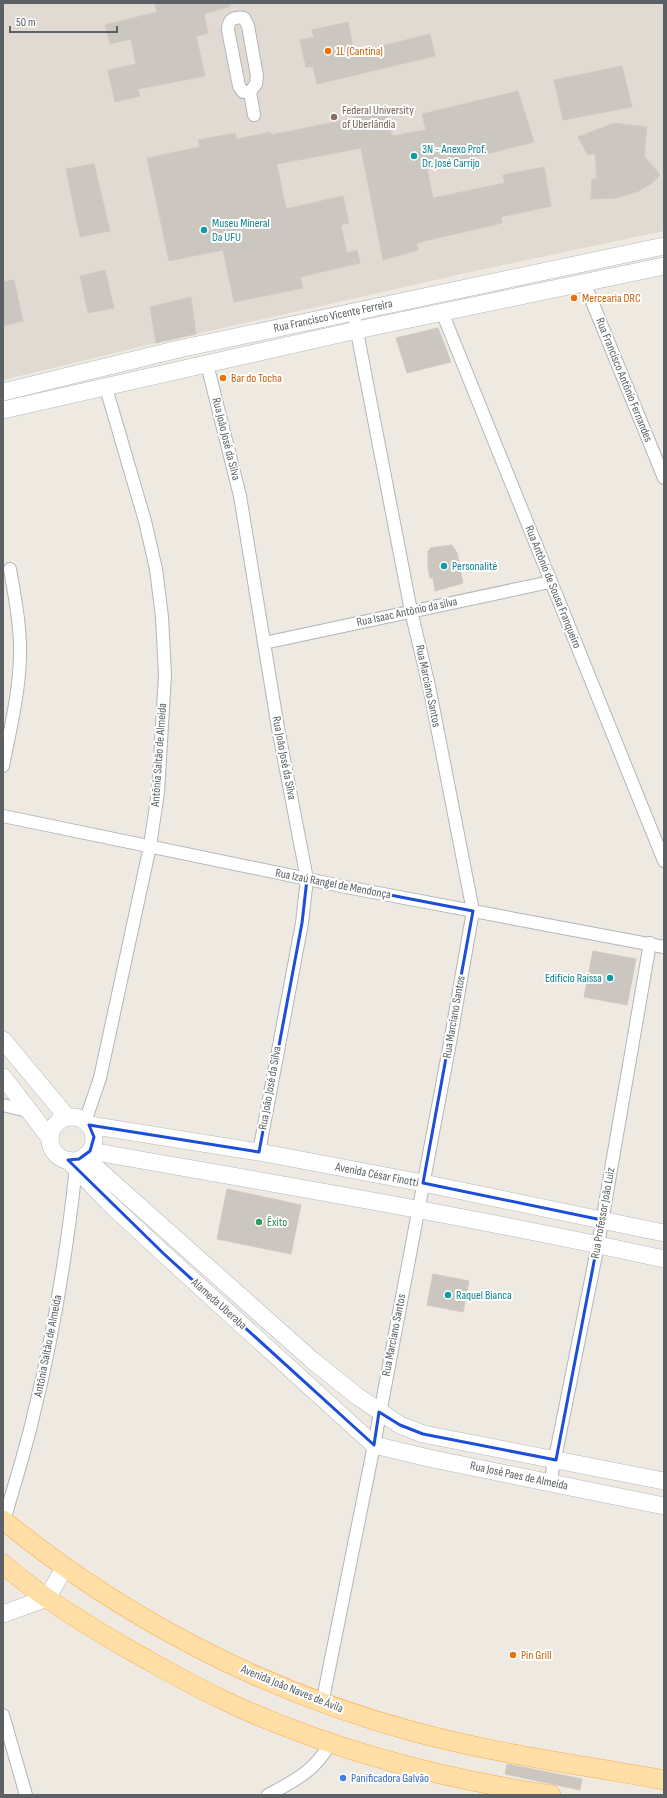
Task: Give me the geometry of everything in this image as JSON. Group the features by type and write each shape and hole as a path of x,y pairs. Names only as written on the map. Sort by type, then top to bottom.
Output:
{"main road":[{"name":"Rua Francisco Vicente Ferreira","path":"3,392 179,349 664,246"},
{"name":"Rua Francisco Vicente Ferreira","path":"3,410 106,388 357,330 664,266"},
{"path":"3,1040 67,1118"},
{"name":"Alameda Uberaba","path":"3,1077 50,1138 55,1153 80,1159 312,1360 379,1412"},
{"path":"50,1138 51,1133 57,1123 67,1118 80,1118 87,1123 94,1137 93,1145 80,1159"},
{"name":"Avenida César Finotti","path":"87,1123 259,1152 423,1183 664,1232"},
{"path":"80,1159 418,1210 664,1259"},
{"name":"Alameda Uberaba","path":"80,1159 108,1202 374,1445"},
{"name":"Rua José Paes de Almeida","path":"379,1412 400,1426 423,1434 664,1481"},
{"name":"Rua José Paes de Almeida","path":"374,1445 433,1459 664,1506"},
{"name":"Avenida João Naves de Ávila","path":"4,1520 66,1567 143,1617 222,1660 296,1694 322,1704 414,1732 462,1744 664,1780"},
{"path":"3,1564 47,1598 93,1628 194,1686 254,1714 293,1729 400,1764 546,1795"},
{"path":"3,1614 47,1598 66,1567"}],"street":[{"path":"250,92 243,92 239,86 228,30 228,24 232,19 239,17 244,18 248,26 257,76 256,84 250,92 254,115"},
{"name":"Rua Francisco Antônio Fernandes","path":"584,282 664,478"},
{"name":"Rua Marciano Santos","path":"322,1704 374,1445 379,1412 449,1048 473,911 353,311"},
{"name":"Rua Antônio de Sousa Franqueiro","path":"442,312 664,861"},
{"name":"Rua João José da Silva","path":"207,364 240,496 278,728 307,879 302,923 259,1152"},
{"name":"Antônia Saltão de Almeida","path":"87,1123 100,1078 150,846 158,792 165,675 162,617 156,569 146,521 106,388"},
{"path":"3,766 16,699 20,656 19,628 10,569"},
{"name":"Rua Isaac Antônio da silva","path":"264,643 550,582"},
{"name":"Rua Izaú Rangel de Mendonça","path":"3,816 307,879 664,946"},
{"name":"Rua Professor João Luiz","path":"550,1483 556,1460 598,1245 650,943"},
{"path":"3,1105 31,1112"},
{"name":"Antônia Saltão de Almeida","path":"4,1520 34,1413 52,1330 80,1159"},
{"path":"3,1715 26,1795"},
{"path":"268,1795 308,1772 324,1755 331,1742"}],"highlighted area":[{"path":"307,879 473,911 423,1183 602,1220 556,1460 423,1434 400,1425 379,1412 374,1445 164,1254 68,1160 79,1159 90,1151 94,1137 89,1125 259,1152 302,923"}],"shaded area":[{"name":"Federal University of Uberlândia","path":"3,3 664,3 664,231 484,269 156,343 3,380"}],"building":[{"path":"154,3 230,3 231,6 204,14 208,33 196,36 205,76 138,89 140,96 115,102 108,70 136,64 131,39 110,44 105,25 157,12"},
{"path":"348,22 354,53 430,34 435,56 317,84 313,67 306,67 300,40 314,37 312,30"},
{"path":"622,66 632,107 563,120 554,80"},
{"path":"518,91 534,142 427,169 433,198 505,183 503,175 544,167 551,206 501,217 502,223 416,243 418,250 383,260 361,148 277,164 286,209 343,196 349,223 341,225 347,253 357,250 360,263 300,277 303,288 234,302 223,250 169,261 147,158 200,147 198,140 235,133 237,139 270,132 271,135 355,118 354,115 385,108 392,136 426,130 422,114"},
{"path":"614,123 647,127 644,156 660,175 651,184 639,191 616,198 591,199 592,179 597,178 595,153 588,155 578,137"},
{"path":"94,164 110,231 80,237 66,169"},
{"path":"105,270 114,308 88,313 80,276"},
{"path":"14,280 23,321 3,326 3,282"},
{"path":"191,297 196,334 156,343 150,307"},
{"path":"438,328 451,362 407,373 396,338"},
{"name":"Personalité","path":"452,545 457,553 463,583 435,591 433,578 430,578 428,568 428,551 430,548"},
{"name":"Edifício Raissa","path":"593,951 636,959 627,1005 584,997"},
{"name":"Êxito","path":"227,1189 301,1205 291,1254 217,1239"},
{"name":"Raquel Bianca","path":"433,1274 469,1281 463,1312 427,1305"},
{"path":"507,1764 582,1779 580,1790 505,1774"}],"place":[{"name":"1L (Cantina)","path":"328,51"},
{"name":"Federal University of Uberlândia","path":"334,117"},
{"name":"3N - Anexo Prof. Dr. José Carrijo","path":"414,156"},
{"name":"Museu Mineral Da UFU","path":"204,230"},
{"name":"Mercearia DRC","path":"574,298"},
{"name":"Bar do Tocha","path":"223,378"},
{"name":"Personalité","path":"444,566"},
{"name":"Edifício Raissa","path":"610,978"},
{"name":"Êxito","path":"259,1222"},
{"name":"Raquel Bianca","path":"448,1295"},
{"name":"Pin Grill","path":"513,1655"},
{"name":"Panificadora Galvão","path":"343,1778"}]}
